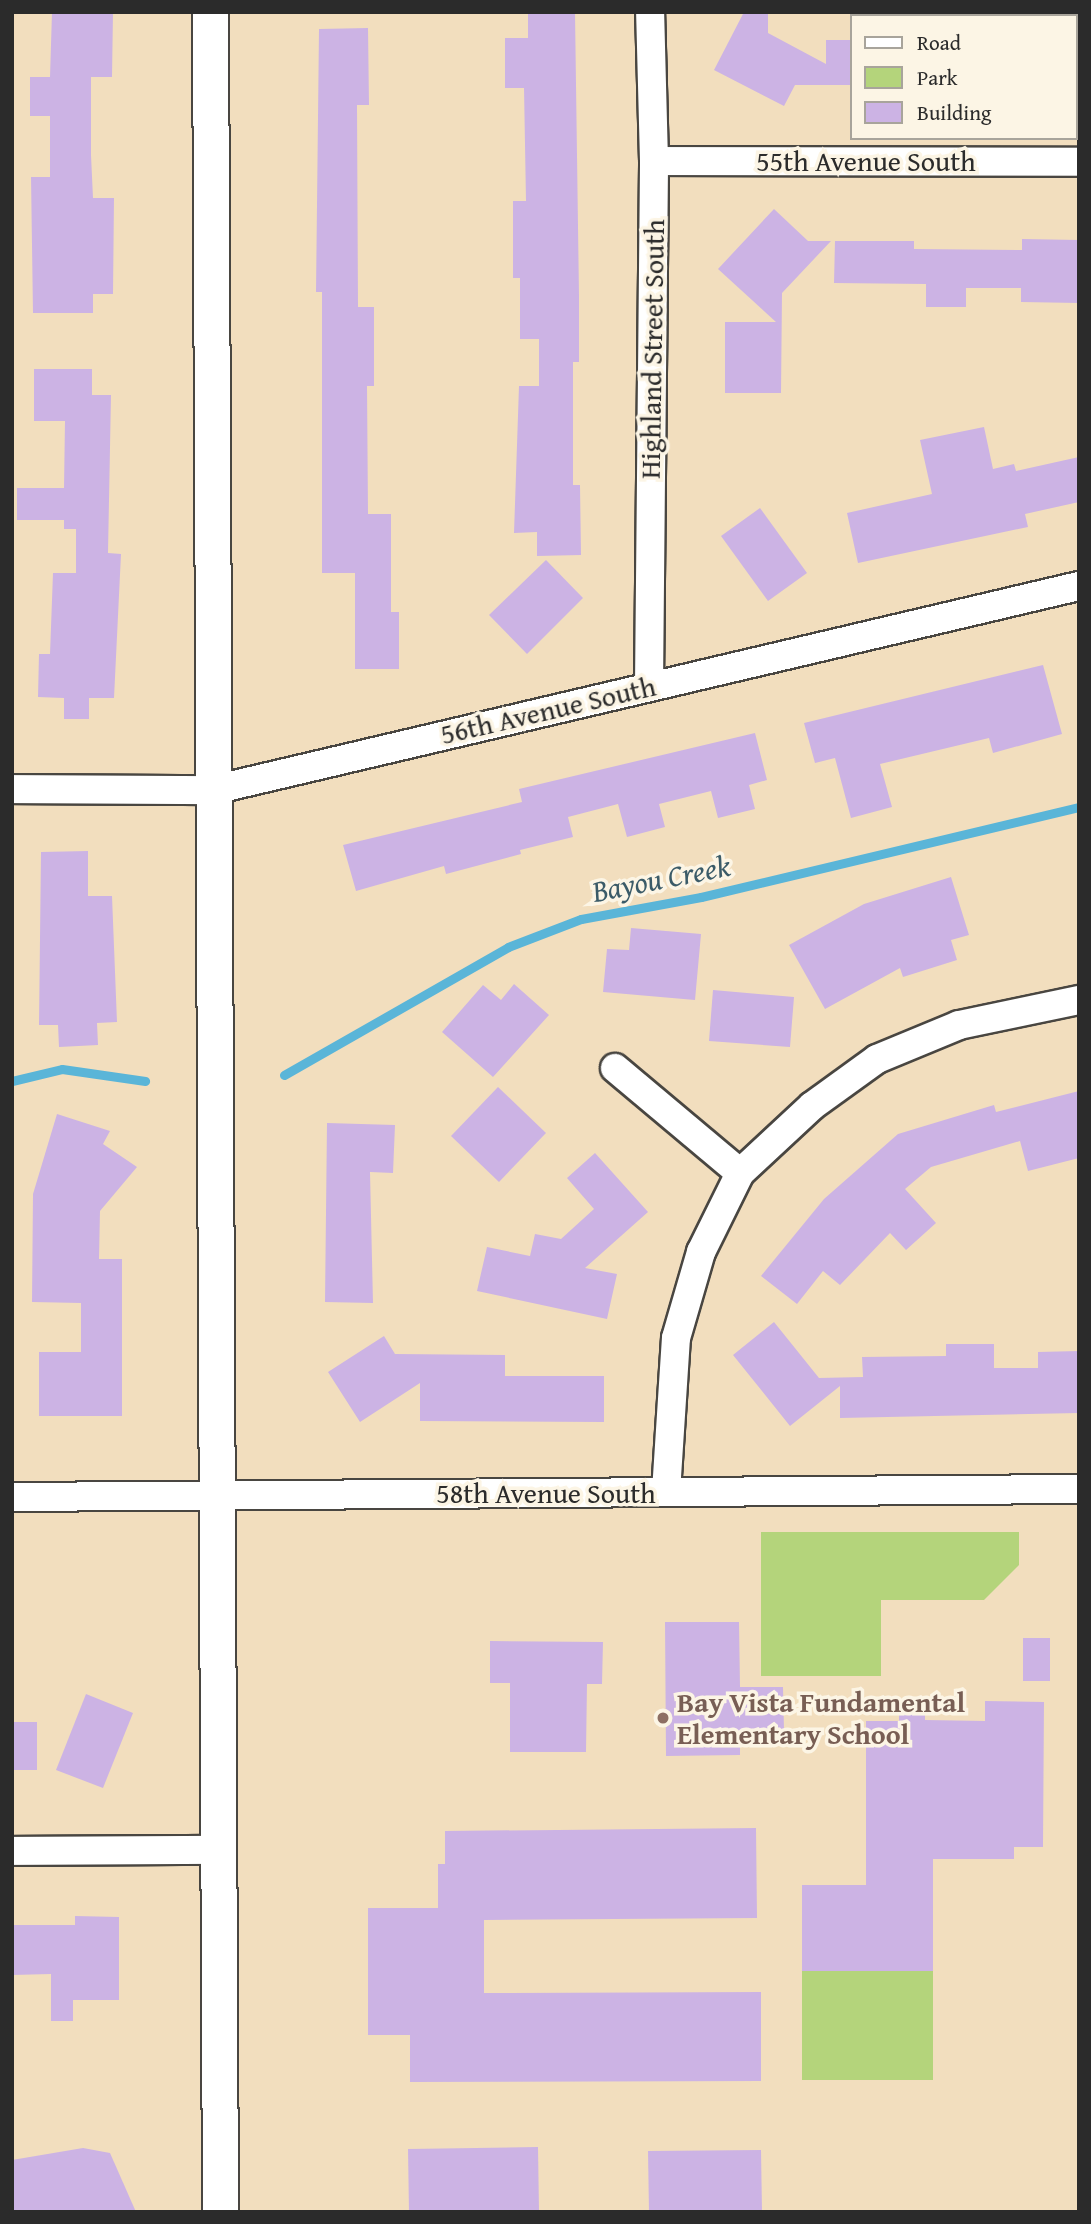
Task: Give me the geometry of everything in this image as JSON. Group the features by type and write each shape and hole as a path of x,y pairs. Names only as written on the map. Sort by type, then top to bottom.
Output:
{"street":[{"path":"210,12 216,1850 220,2212"},
{"name":"Highland Street South","path":"649,686 654,161 650,12"},
{"name":"55th Avenue South","path":"654,161 1079,162"},
{"name":"56th Avenue South","path":"12,789 213,790 1079,586"},
{"path":"666,1492 676,1338 701,1252 740,1173 812,1106 877,1059 959,1025 1079,1000"},
{"path":"615,1068 740,1173"},
{"name":"58th Avenue South","path":"12,1497 1079,1489"},
{"path":"12,1850 216,1850"}],"green space":[{"path":"761,1532 1019,1532 1019,1565 984,1600 881,1600 881,1676 761,1676"},
{"path":"802,1971 933,1971 933,2080 802,2080"}],"building":[{"path":"52,12 113,12 112,77 91,77 91,155 93,198 114,198 113,294 93,294 93,313 33,313 31,177 50,177 50,116 30,116 30,77 50,77"},
{"path":"744,12 768,12 768,33 826,64 826,40 850,40 850,85 795,85 784,106 714,70"},
{"path":"528,13 575,13 579,362 573,362 573,485 580,485 581,555 537,556 537,532 514,533 519,386 539,386 539,339 520,339 520,278 513,278 513,201 526,201 524,88 505,88 505,38 528,38"},
{"path":"368,28 369,105 357,105 358,307 374,307 374,386 367,386 368,514 391,514 391,612 399,612 399,669 355,669 355,573 322,573 322,292 316,292 319,29"},
{"path":"774,209 808,241 831,241 782,293 781,393 725,393 725,322 776,322 718,269"},
{"path":"1022,239 1079,240 1079,303 1021,302 1021,288 966,288 966,307 926,307 926,284 834,283 835,241 914,241 914,249 1022,250"},
{"path":"34,369 92,369 92,395 111,395 108,553 121,554 114,698 89,698 89,719 64,719 64,698 38,697 39,654 50,654 53,573 76,573 76,529 64,529 64,520 17,520 17,488 64,488 65,421 34,421"},
{"path":"984,427 993,469 1014,464 1016,471 1079,457 1079,502 1025,514 1028,527 858,563 847,513 932,494 920,440"},
{"path":"760,508 807,573 768,601 721,536"},
{"path":"546,560 583,598 527,654 489,615"},
{"path":"1043,665 1062,734 993,753 989,738 880,764 892,807 851,818 835,758 815,763 804,723"},
{"path":"755,733 767,780 749,785 755,809 718,818 711,791 659,804 665,827 627,837 618,804 568,817 573,837 520,850 521,854 446,874 444,866 356,891 343,845 522,802 519,789"},
{"path":"88,851 88,896 112,896 117,1022 97,1023 98,1045 59,1047 58,1025 39,1025 41,852"},
{"path":"951,877 969,935 951,940 957,960 903,977 900,968 825,1009 789,945 864,904"},
{"path":"631,928 701,934 695,1000 603,992 607,949 629,950"},
{"path":"514,984 549,1015 493,1077 442,1032 483,985 501,1000"},
{"path":"713,990 794,997 790,1047 709,1041"},
{"path":"498,1087 546,1133 499,1182 451,1136"},
{"path":"1079,1091 1079,1158 1028,1171 1020,1141 931,1167 905,1189 936,1223 906,1250 890,1233 840,1285 823,1271 797,1304 761,1276 824,1199 898,1134 994,1105 996,1112"},
{"path":"57,1114 110,1131 103,1144 137,1167 100,1211 99,1259 122,1259 122,1416 39,1416 39,1352 81,1352 81,1303 32,1302 33,1194"},
{"path":"327,1123 395,1125 393,1173 370,1172 373,1303 325,1302"},
{"path":"595,1153 648,1212 585,1268 617,1274 607,1319 477,1291 487,1247 530,1256 535,1234 561,1239 594,1209 567,1178"},
{"path":"774,1322 819,1378 863,1377 862,1357 946,1356 946,1344 994,1344 994,1368 1038,1368 1038,1352 1079,1351 1079,1413 840,1418 840,1386 790,1426 733,1355"},
{"path":"384,1336 395,1354 505,1355 505,1376 604,1376 604,1422 420,1421 420,1383 360,1422 328,1372"},
{"path":"665,1622 739,1622 740,1687 783,1687 784,1730 740,1730 740,1755 666,1756"},
{"path":"1023,1638 1050,1638 1050,1681 1023,1681"},
{"path":"490,1641 603,1642 602,1684 587,1684 586,1752 510,1752 510,1683 490,1683"},
{"path":"86,1694 133,1713 103,1788 56,1770"},
{"path":"899,1700 925,1700 925,1720 985,1721 985,1701 1044,1702 1043,1847 1014,1847 1014,1859 933,1859 933,1971 802,1971 802,1885 866,1885 866,1721 899,1721"},
{"path":"12,1722 37,1722 37,1770 12,1770"},
{"path":"756,1828 757,1918 484,1920 484,1993 761,1992 761,2081 410,2082 410,2035 368,2035 368,1908 438,1908 438,1864 445,1864 445,1831"},
{"path":"75,1916 119,1917 119,2000 73,2000 73,2021 51,2021 51,1974 12,1975 12,1925 75,1925"},
{"path":"538,2147 539,2212 409,2212 408,2149"},
{"path":"83,2148 110,2153 136,2212 12,2212 12,2160"},
{"path":"761,2150 762,2212 649,2212 648,2151"}],"waterway":[{"name":"Bayou Creek","path":"284,1075 508,947 581,919 701,897 1079,807"},
{"name":"Bayou Creek","path":"12,1081 62,1069 145,1081"}],"place":[{"name":"Bay Vista Fundamental Elementary School","path":"663,1718"}]}
